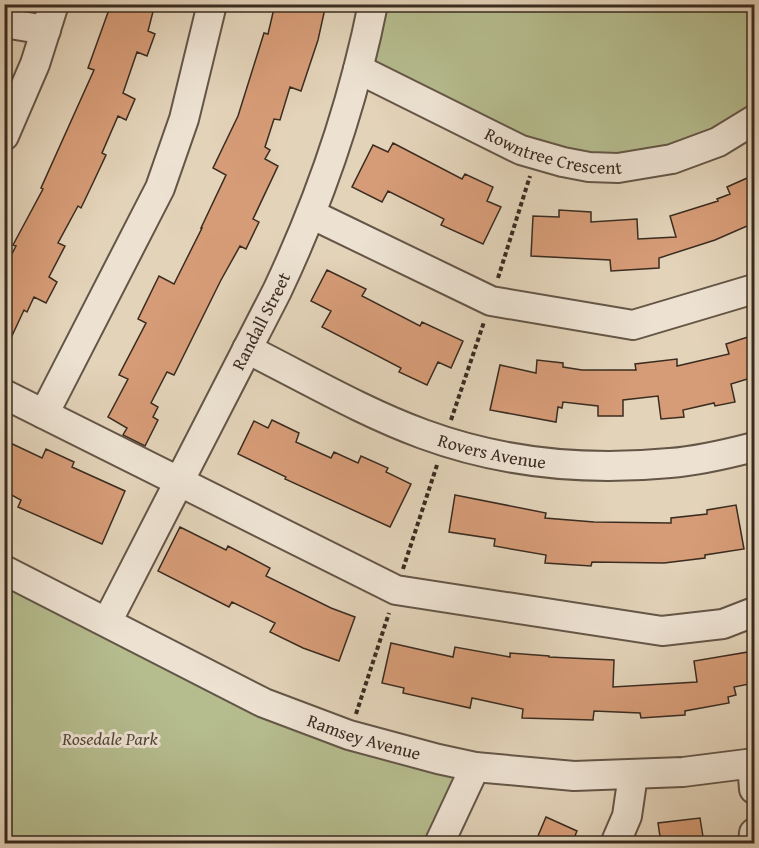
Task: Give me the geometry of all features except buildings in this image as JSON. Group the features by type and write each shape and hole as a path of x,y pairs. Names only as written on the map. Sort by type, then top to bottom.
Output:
{"street":[{"path":"44,414 160,188 184,119 213,4"},
{"name":"Randall Street","path":"107,622 282,281 311,214 340,132 373,4"},
{"path":"4,23 50,17 35,64 4,136"},
{"name":"Rowntree Crescent","path":"358,69 520,150 589,167 618,168 672,159 718,142 753,125"},
{"path":"311,214 490,301 633,325 754,289"},
{"name":"Rovers Avenue","path":"248,349 401,425 445,441 497,454 562,464 628,466 682,462 754,447"},
{"path":"4,394 396,590 662,631 723,624 754,612"},
{"name":"Ramsey Avenue","path":"4,570 224,684 301,718 349,735 475,767 574,776 754,772"},
{"path":"440,843 475,767"},
{"path":"615,843 627,816 633,775"},
{"path":"753,843 754,833"}],"green space":[{"path":"373,5 754,5 754,120 749,124 589,167 358,69"},
{"name":"Rosedale Park","path":"4,570 301,718 475,767 439,843 5,843"}]}
